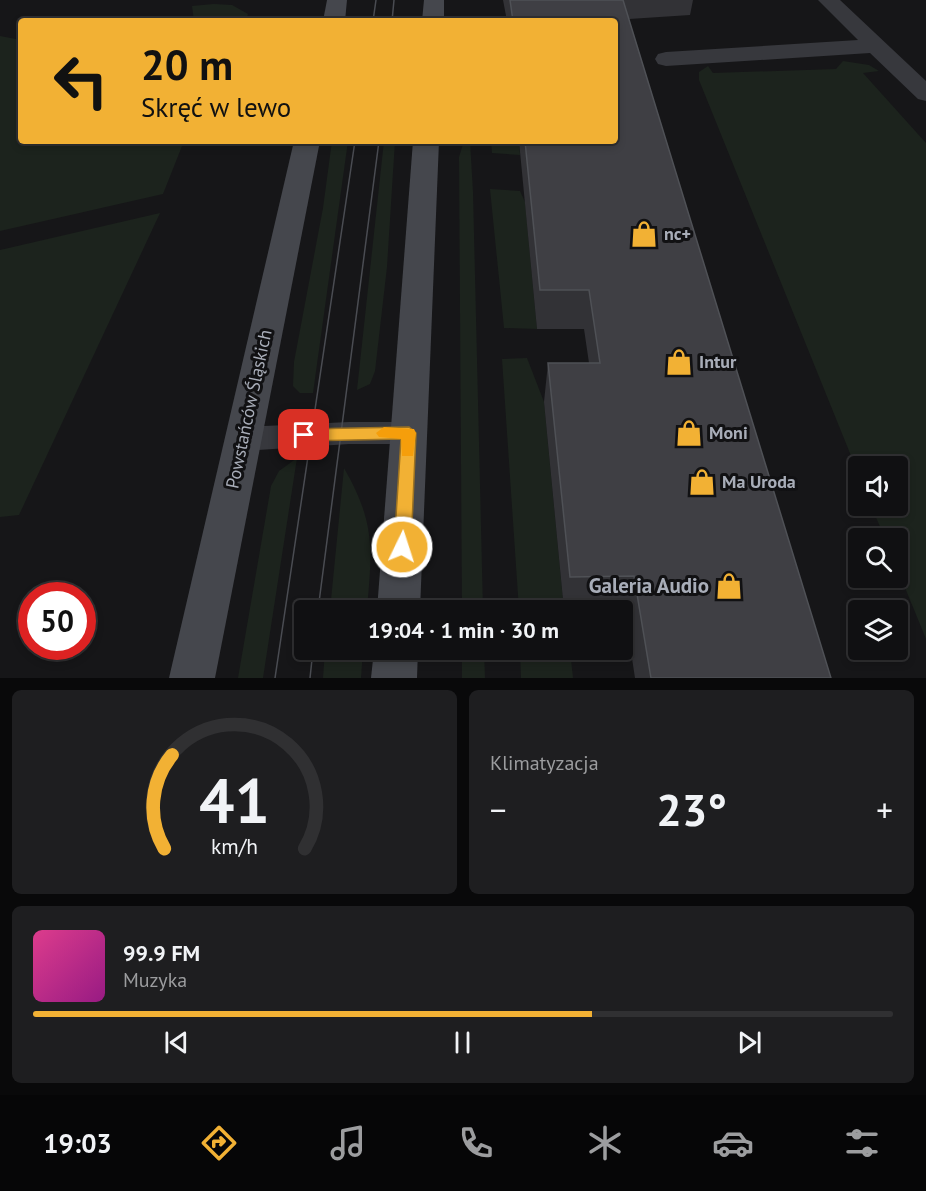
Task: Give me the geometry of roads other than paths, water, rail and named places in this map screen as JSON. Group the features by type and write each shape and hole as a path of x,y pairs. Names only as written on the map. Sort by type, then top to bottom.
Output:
{"main road":[{"path":"335,18 338,0"},
{"path":"433,18 434,0"},
{"name":"Powstańców Śląskich","path":"192,678 306,144"},
{"path":"399,600 426,144"},
{"path":"394,678 395,660"}],"street":[{"path":"828,0 926,94"},
{"path":"666,59 874,46"}],"lane":[{"path":"242,439 349,433 409,433"}],"tram line":[{"path":"373,18 376,0"},
{"path":"392,18 394,0"},
{"path":"275,678 355,144"},
{"path":"319,600 379,144"},
{"path":"310,678 312,660"}],"place":[{"name":"nc+","path":"644,234"},
{"name":"Intur","path":"679,362"},
{"name":"Moni","path":"689,433"},
{"name":"Ma Uroda","path":"702,482"},
{"name":"Galeria Audio","path":"729,586"}]}
